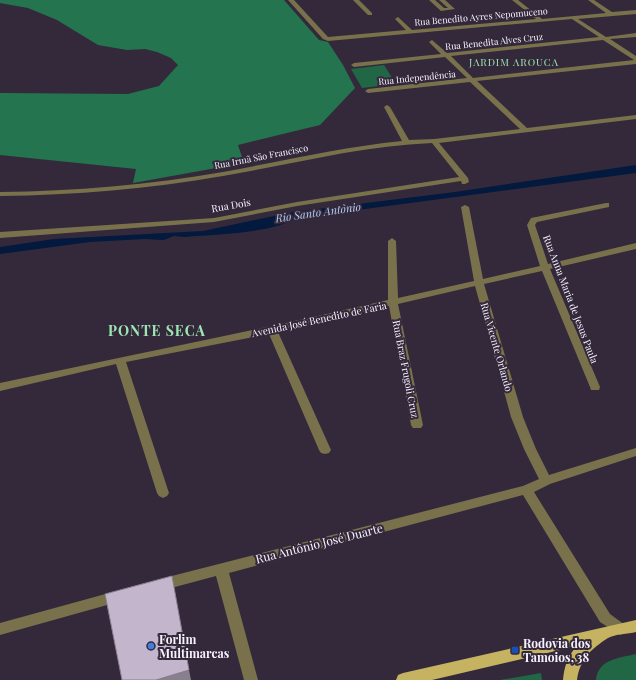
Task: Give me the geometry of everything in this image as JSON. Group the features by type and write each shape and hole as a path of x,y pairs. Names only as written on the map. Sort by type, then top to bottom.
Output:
{"main road":[{"path":"403,680 636,626"},
{"path":"570,680 573,661 580,652 590,642 620,629"}],"street":[{"name":"Rua Benedito Ayres Nepomuceno","path":"291,0 327,39 636,12"},
{"path":"356,0 370,14"},
{"path":"432,0 443,10 452,9 442,0"},
{"path":"515,0 540,20"},
{"path":"591,0 611,14"},
{"path":"572,17 636,59"},
{"path":"398,19 410,31"},
{"name":"Rua Benedita Alves Cruz","path":"354,65 636,35"},
{"path":"432,42 474,80 526,131"},
{"name":"Rua Independência","path":"368,91 636,62"},
{"path":"387,107 406,141"},
{"name":"Rua Irmã São Francisco","path":"0,194 41,194 114,189 222,174 335,151 406,141 434,140 526,131 636,117"},
{"name":"Rua Dois","path":"0,235 214,220 336,198 465,180 434,140"},
{"name":"Rua Anna Maria de Jesus Paula","path":"595,387 545,268 531,225 534,220 606,205"},
{"name":"Rua Vicente Orlando","path":"465,207 479,282 517,416 546,481"},
{"name":"Rua Braz Frugoli Cruz","path":"392,241 393,303 417,425"},
{"name":"Avenida José Benedito de Faria","path":"0,387 120,360 272,330 636,246"},
{"path":"272,330 325,450"},
{"path":"120,360 162,493"},
{"name":"Rua Antônio José Duarte","path":"144,589 220,568 526,490 546,481 636,452"},
{"path":"526,490 605,618 620,629"},
{"path":"220,568 251,680"},
{"path":"0,629 129,593"}],"green space":[{"path":"0,0 284,0 319,40 328,42 343,65 355,88 320,125 238,145 244,163 133,183 136,169 0,155 0,93 128,94 159,86 178,65 171,58 145,49 127,50 98,45 57,20 28,8 0,3"},
{"path":"384,65 396,84 362,88 351,69"},
{"path":"636,654 636,680 596,680 598,673 605,664 616,658"},
{"path":"541,673 542,680 500,680"}],"water":[{"name":"Rio Santo Antônio","path":"636,165 636,173 297,218 272,227 258,230 185,237 174,236 164,240 145,239 90,242 0,254 0,247 54,239 203,231 293,212 455,192"}],"building":[{"name":"Forlim Multimarcas","path":"172,576 189,670 156,680 122,680 105,594"}],"place":[{"name":"Forlim Multimarcas","path":"151,646"},
{"name":"Rodovia dos Tamoios, 38","path":"515,650"}],"district":[{"name":"JARDIM AROUCA","path":"514,62"},
{"name":"PONTE SECA","path":"157,330"}]}
